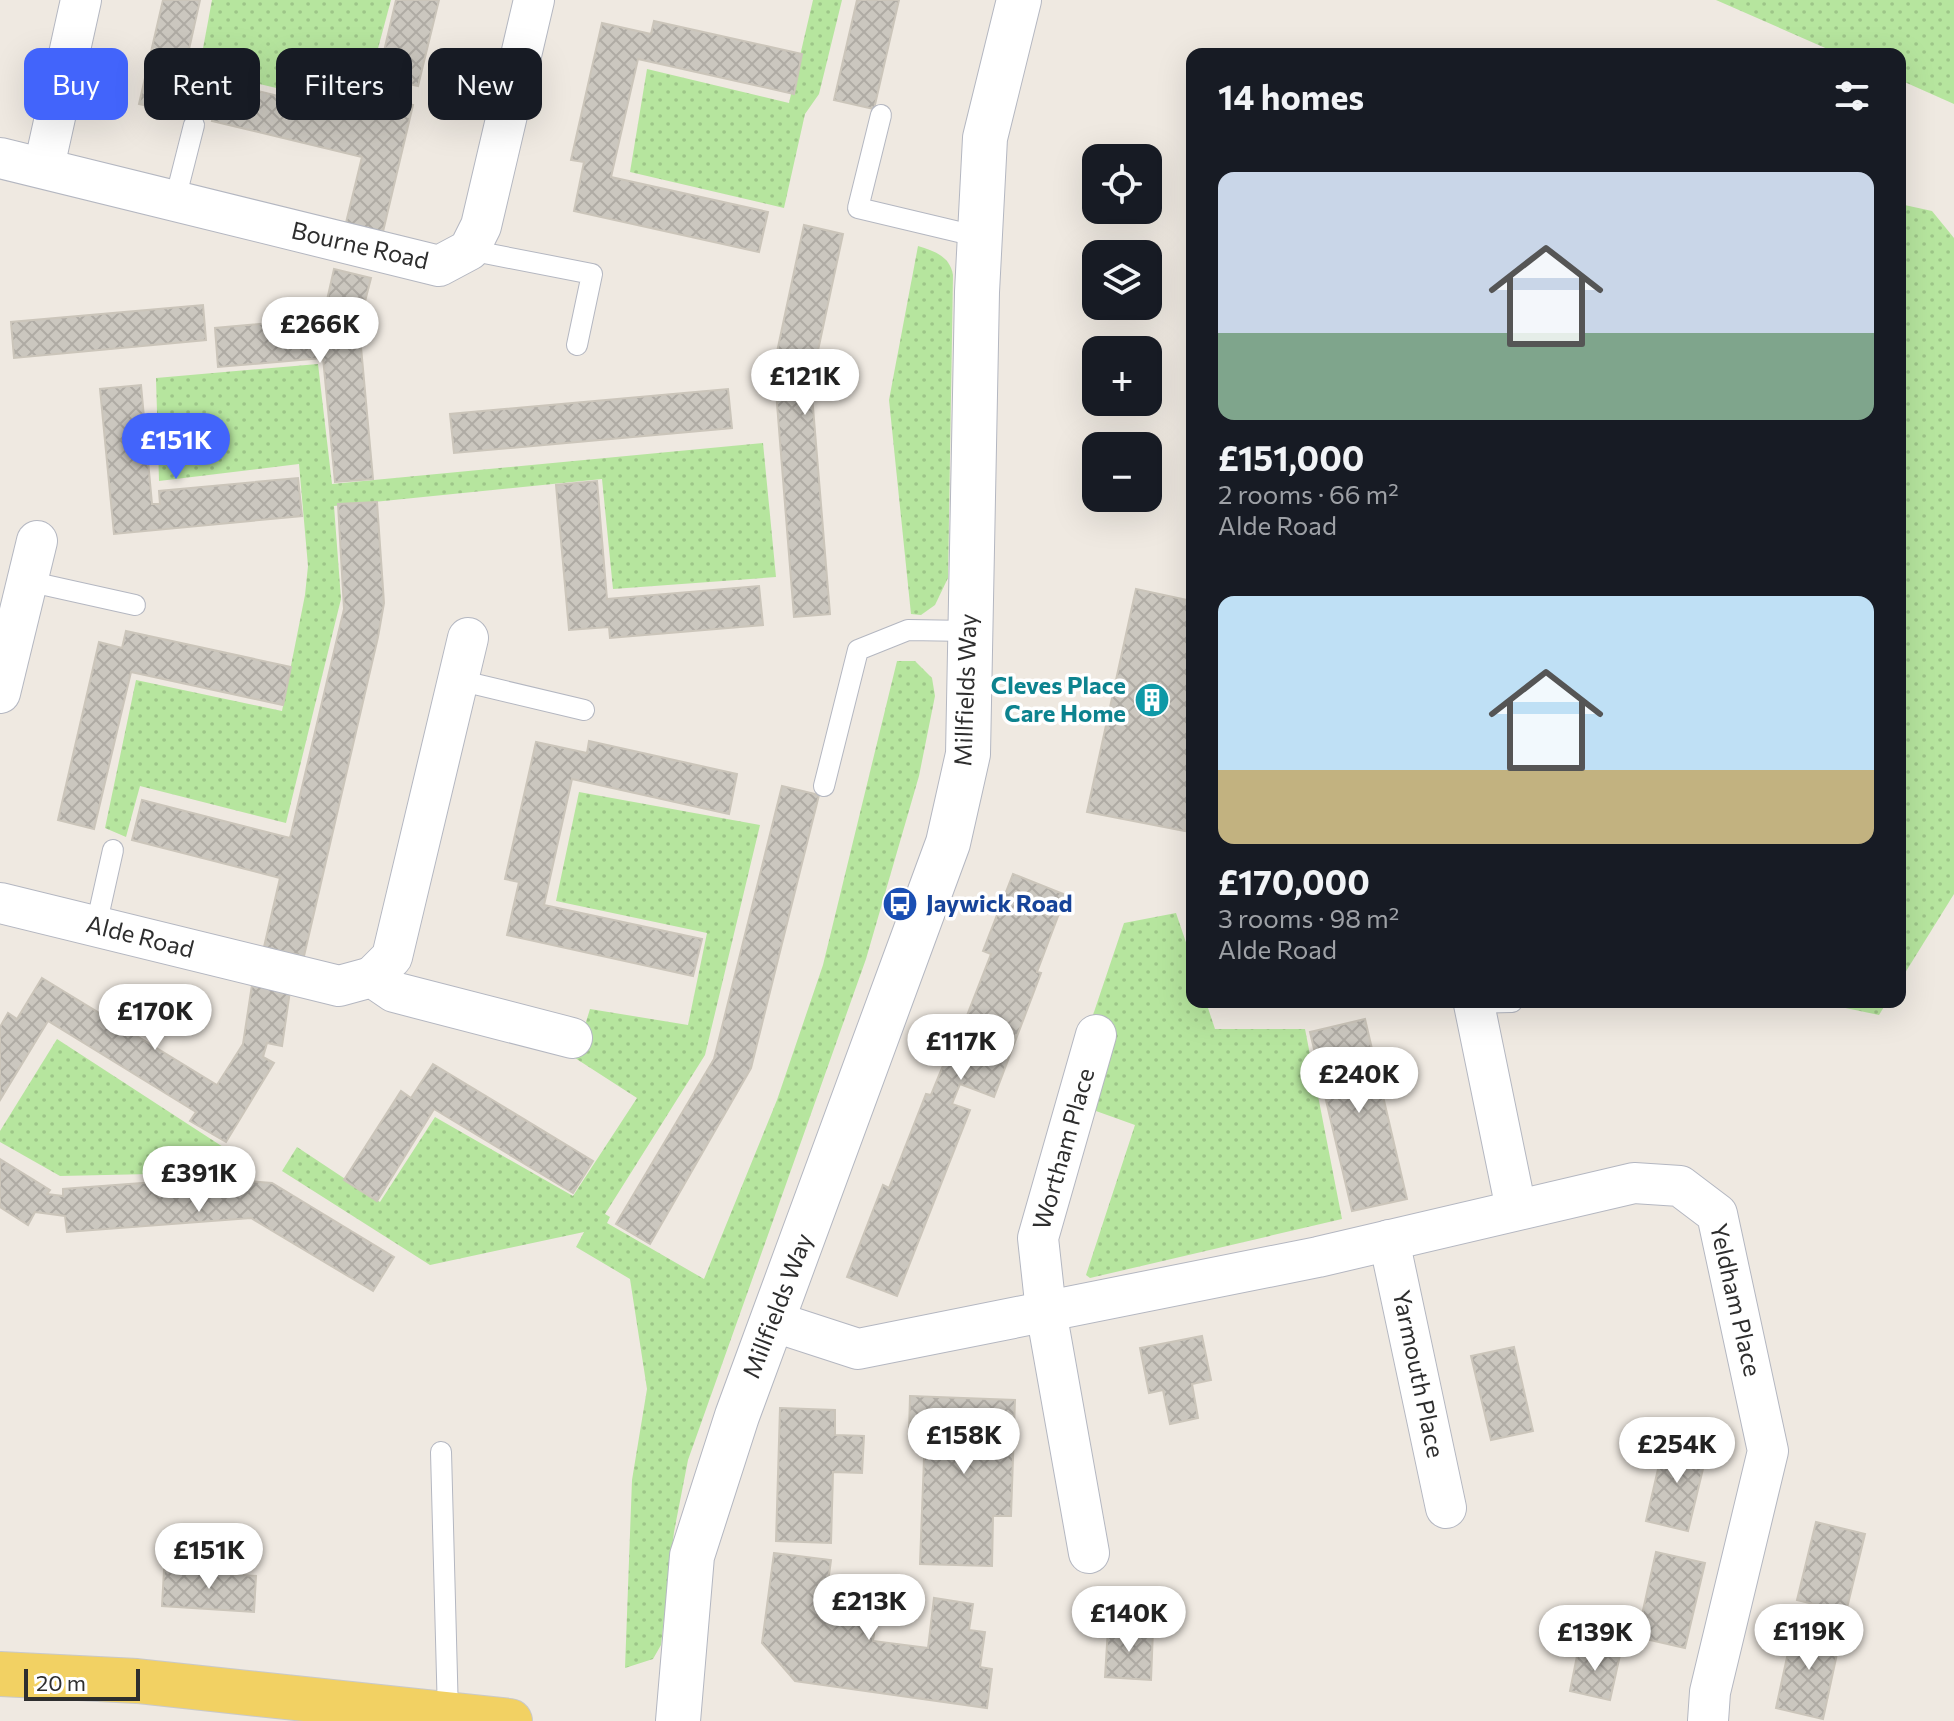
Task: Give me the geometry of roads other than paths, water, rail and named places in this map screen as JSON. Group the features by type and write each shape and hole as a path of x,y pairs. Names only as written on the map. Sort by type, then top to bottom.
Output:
{"main road":[{"path":"0,1674 137,1681 510,1721"}],"street":[{"path":"44,167 81,0"},
{"path":"469,250 481,226 534,0"},
{"name":"Millfields Way","path":"678,1721 692,1556 737,1416 948,843 968,754 985,138 1019,0"},
{"name":"Bourne Road","path":"0,158 439,266 469,250"},
{"path":"0,693 37,541"},
{"path":"468,638 392,957 372,977 394,992 572,1038"},
{"name":"Alde Road","path":"0,903 339,986 372,977"},
{"path":"1484,1008 1516,1209"},
{"name":"Wortham Place","path":"1089,1553 1046,1311 1038,1238 1096,1035"},
{"name":"Yeldham Place","path":"1389,1240 1634,1183 1680,1186 1717,1214 1768,1451 1710,1692 1708,1721"},
{"path":"772,1321 858,1349 1389,1240"},
{"name":"Yarmouth Place","path":"1389,1240 1446,1508"}],"lane":[{"path":"881,115 858,208 980,237"},
{"path":"175,200 194,125"},
{"path":"469,250 592,274 577,345"},
{"path":"27,581 135,605"},
{"path":"824,786 858,650 908,630 969,631"},
{"path":"458,680 584,710"},
{"path":"96,926 113,850"},
{"path":"441,1452 448,1714"}],"place":[{"name":"Cleves Place Care Home","path":"1152,700"},
{"name":"Jaywick Road","path":"900,904"}]}
